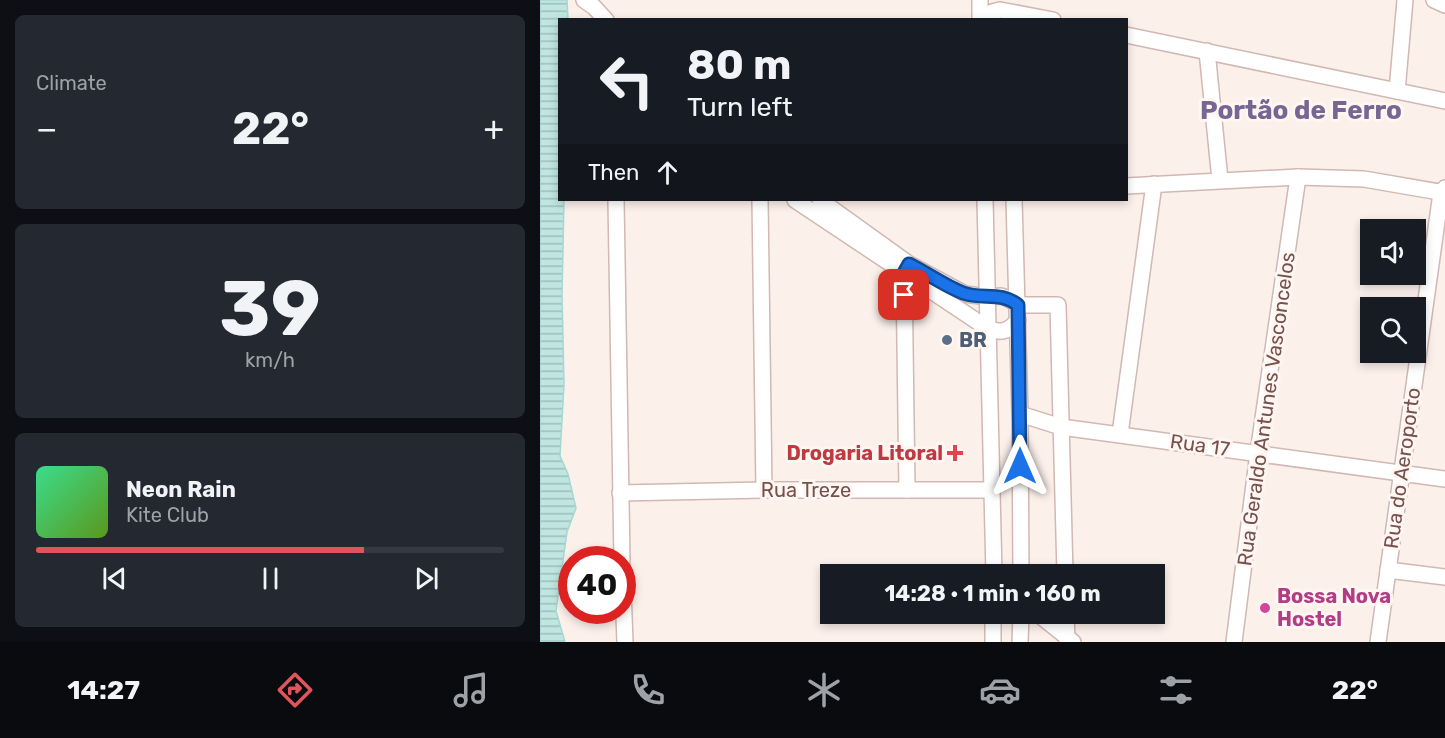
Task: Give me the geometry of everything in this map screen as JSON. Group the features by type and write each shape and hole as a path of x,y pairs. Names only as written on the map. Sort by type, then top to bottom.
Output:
{"street":[{"path":"980,0 982,18"},
{"path":"1397,91 1405,0"},
{"path":"1434,0 1445,5"},
{"path":"984,18 992,12 1008,10 1044,18"},
{"path":"1128,35 1445,101"},
{"path":"1207,51 1220,180"},
{"path":"1128,186 1298,177 1364,180 1444,191"},
{"name":"Rua Geraldo Antunes Vasconcelos","path":"1234,642 1258,453 1298,177"},
{"path":"1120,434 1154,184"},
{"name":"Rua do Aeroporto","path":"1378,642 1444,191"},
{"path":"616,201 622,546"},
{"path":"760,201 764,490"},
{"path":"797,201 907,268 965,294 1007,298 1018,312"},
{"path":"821,201 987,328 1001,332 1008,330 1018,312"},
{"path":"985,201 994,564"},
{"path":"1014,201 1020,414 1021,564"},
{"path":"907,268 907,490"},
{"path":"1018,312 1058,305 1065,564"},
{"name":"Rua 17","path":"1020,414 1061,427 1445,479"},
{"name":"Rua Treze","path":"620,493 764,490 992,490"},
{"path":"1388,570 1445,578"},
{"path":"624,624 625,642"},
{"path":"993,642 994,624"},
{"path":"1020,642 1021,624"},
{"path":"1050,624 1069,640"},
{"path":"1067,624 1069,640"}],"water":[{"path":"540,0 567,0 568,18 558,18 558,201 564,201 562,294 564,384 560,456 568,474 576,508 567,532 565,546 558,546 556,611 565,642 540,642"}],"place":[{"name":"BR","path":"947,340"},
{"name":"Drogaria Litoral","path":"955,453"},
{"name":"Bossa Nova Hostel","path":"1265,608"}],"district":[{"name":"Portão de Ferro","path":"1301,110"}],"route":[{"path":"904,295 904,273 909,264 965,294 1001,296 1018,305 1020,466"}]}
